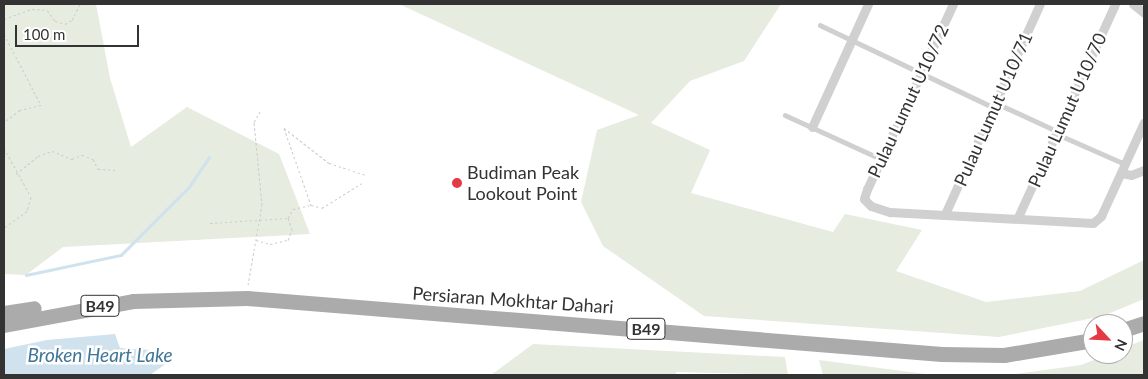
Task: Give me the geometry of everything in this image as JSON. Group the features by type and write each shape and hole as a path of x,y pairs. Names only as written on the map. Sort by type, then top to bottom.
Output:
{"main road":[{"name":"Persiaran Mokhtar Dahari","path":"4,313 139,293 168,293 199,298"},
{"name":"Persiaran Mokhtar Dahari","path":"4,325 83,308 199,298 247,298 942,354 1004,355 1083,342"}],"street":[{"path":"812,127 868,4"},
{"name":"Pulau Lumut U10/72","path":"945,214 890,212 871,206 864,199 953,4"},
{"name":"Pulau Lumut U10/71","path":"945,214 1040,4"},
{"name":"Pulau Lumut U10/70","path":"1018,217 1058,133 1115,4"},
{"path":"1133,4 1144,13"},
{"path":"945,214 1093,223 1101,216 1144,122"},
{"path":"1123,168 1131,175 1144,170"}],"lane":[{"path":"820,26 1058,133 1123,168"},
{"path":"785,115 881,159"}],"path":[{"path":"4,19 32,9 47,10 55,21 65,24 72,20 80,4"},
{"path":"4,34 41,104 20,110 4,122"},
{"path":"247,298 259,220 260,158 254,122 261,110"},
{"path":"311,205 284,128 329,163 367,175"},
{"path":"4,148 16,174 31,197 27,211 4,228"},
{"path":"16,174 38,156 52,151 72,159 82,155 93,159 98,170 116,170"},
{"path":"288,218 293,210 311,205 322,208 362,183"},
{"path":"210,223 288,218"},
{"path":"256,240 270,244 288,240 292,230 288,218"}],"shaded area":[{"path":"4,4 96,4 110,78 131,147 187,107 279,154 310,234 63,247 26,275 4,274"},
{"path":"399,4 781,4 744,61 690,81 651,123 710,150 691,193 833,232 845,214 922,230 896,271 986,302 1080,291 1144,260 1144,299 1108,314 1083,314 1083,320 999,337 704,316 603,246 581,202 597,130 639,115"},
{"path":"1144,340 1144,375 1008,375 1084,364 1133,364 1133,344"},
{"path":"533,344 785,357 788,375 677,372 674,375 491,375"},
{"path":"819,360 933,375 823,375"}],"water":[{"name":"Broken Heart Lake","path":"115,334 120,348 165,351 167,363 150,375 4,375 4,349 47,340"}],"waterway":[{"path":"26,275 121,255 189,187 209,157"}],"place":[{"name":"Budiman Peak Lookout Point","path":"457,183"}]}
